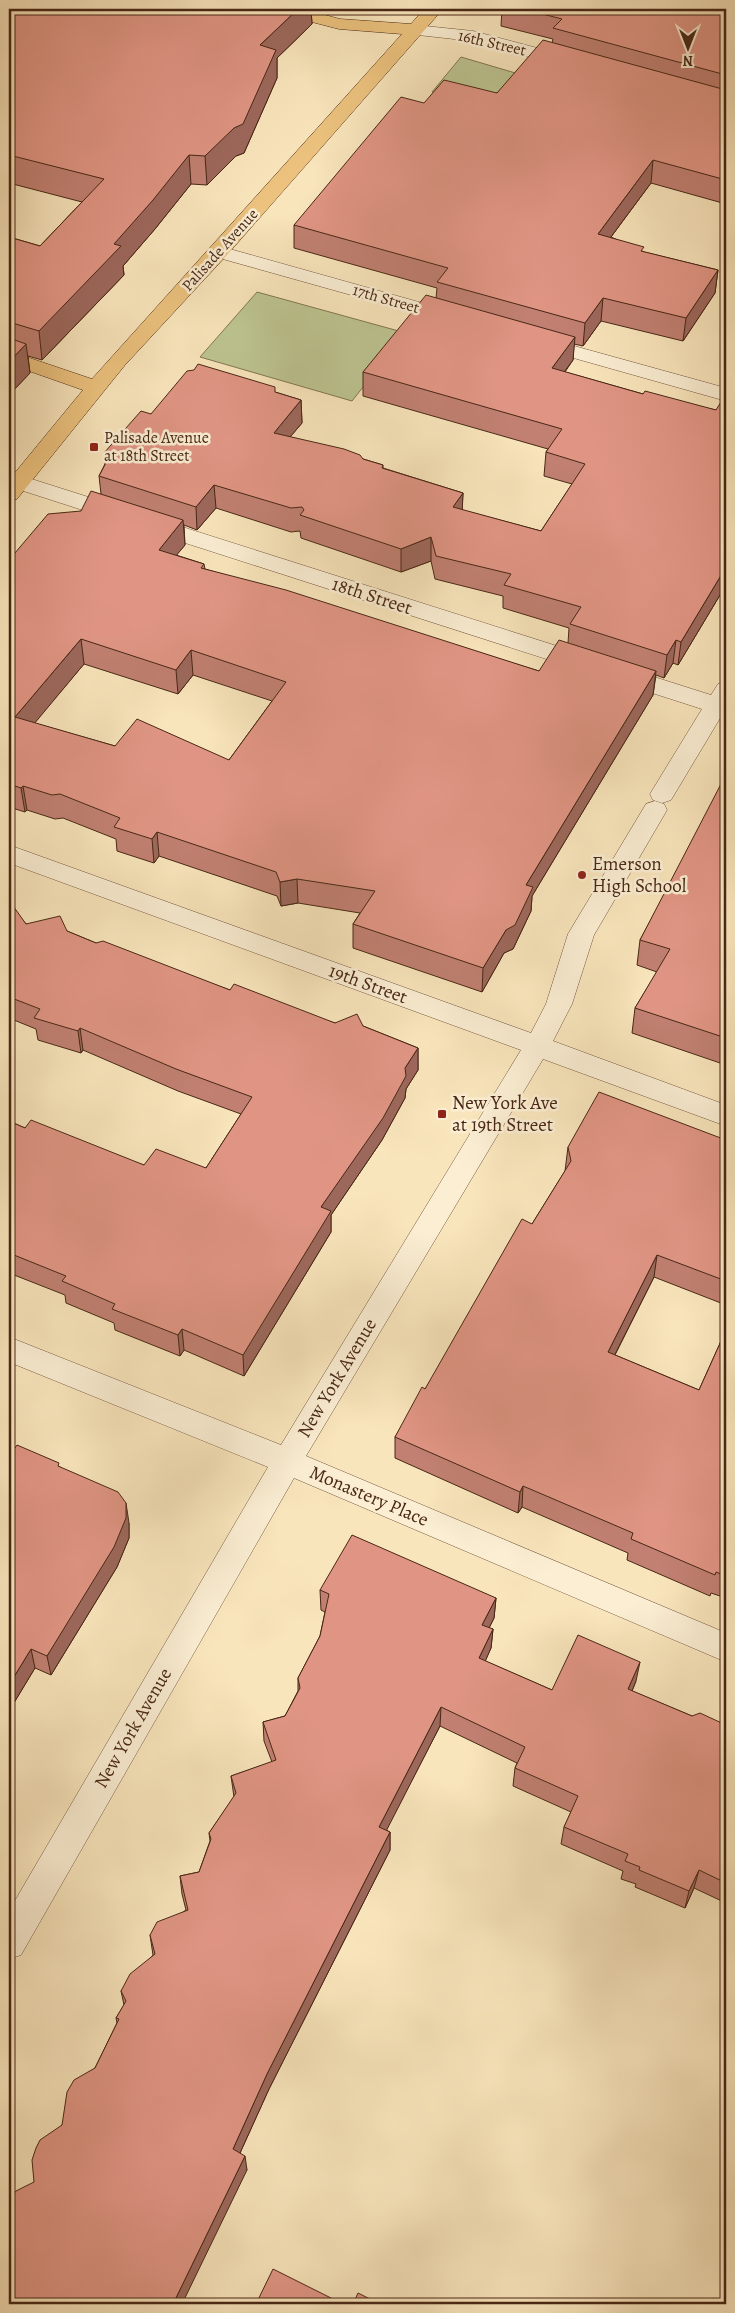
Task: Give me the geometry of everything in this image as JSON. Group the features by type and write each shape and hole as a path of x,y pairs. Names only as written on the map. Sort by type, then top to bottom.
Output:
{"main road":[{"name":"16th Street","path":"283,9 339,24 415,30"},
{"name":"Palisade Avenue","path":"14,488 96,388 434,9"},
{"path":"9,357 96,388"}],"street":[{"name":"16th Street","path":"415,30 473,36 586,67"},
{"name":"17th Street","path":"219,252 471,323"},
{"path":"518,336 726,396"},
{"name":"18th Street","path":"14,488 665,690 723,700"},
{"name":"New York Avenue","path":"9,1943 287,1462 538,1045 559,1004 581,934 697,734 723,700"},
{"name":"19th Street","path":"9,854 538,1045 726,1116"},
{"name":"Monastery Place","path":"9,1349 287,1462 726,1648"}],"green space":[{"path":"461,57 529,77 501,110 432,92"},
{"path":"257,292 406,333 352,401 200,357"}],"building":[{"path":"9,9 298,9 260,45 276,50 243,124 234,128 205,156 189,155 114,244 121,246 39,331 9,322 9,237 40,246 104,179 9,155"},
{"path":"523,9 726,9 726,75 553,28 562,19"},
{"path":"543,40 726,90 726,180 653,160 598,234 644,247 641,251 718,270 686,318 603,298 585,323 437,282 448,268 294,225 401,97 424,103 444,80 497,93"},
{"path":"426,295 575,337 552,368 643,394 645,391 716,410 721,402 726,403 726,567 681,642 676,640 667,655 570,624 581,607 504,585 511,574 436,556 431,537 401,549 300,515 304,510 302,507 291,508 214,485 196,507 99,476 108,459 104,453 141,411 151,414 187,371 194,370 198,364 275,387 275,392 301,400 274,433 344,449 360,455 363,459 383,465 382,468 463,493 453,507 541,531 585,464 546,452 562,429 363,372"},
{"path":"9,338 26,344 9,362"},
{"path":"91,491 183,520 159,550 204,564 201,568 286,590 539,671 559,640 656,671 526,885 533,887 515,925 506,930 483,968 353,924 375,891 297,879 280,882 276,872 157,832 152,839 114,827 120,818 60,794 52,795 23,786 21,788 9,784 9,560 48,514 81,511","holes":["81,639 176,670 191,650 286,682 229,760 137,719 115,746 15,717"]},
{"path":"726,781 726,1038 635,1008 670,949 640,940 721,784 724,785"},
{"path":"9,903 11,903 26,924 60,916 67,931 96,943 103,941 230,990 234,984 335,1023 357,1014 363,1026 418,1048 405,1068 406,1076 383,1118 321,1207 331,1211 243,1355 182,1329 178,1335 112,1309 115,1304 62,1281 66,1276 9,1253 9,1121 25,1128 31,1120 144,1165 156,1149 206,1168 252,1097 176,1069 80,1028 78,1031 34,1018 40,1009 9,997"},
{"path":"599,1092 726,1140 726,1281 657,1255 608,1352 699,1390 726,1330 726,1576 716,1572 715,1575 631,1539 633,1533 523,1486 520,1492 395,1437 422,1387 425,1389 522,1219 532,1224 571,1161 568,1147"},
{"path":"17,1445 59,1463 58,1466 118,1492 126,1503 126,1518 114,1547 47,1656 31,1649 9,1685 9,1456"},
{"path":"352,1535 496,1598 482,1625 493,1629 479,1658 552,1690 578,1635 640,1662 628,1689 692,1716 700,1713 726,1725 726,1883 699,1870 689,1891 639,1870 640,1867 625,1861 628,1854 564,1827 578,1796 515,1768 525,1747 441,1707 379,1827 390,1832 267,2074 233,2149 245,2156 173,2304 9,2304 9,2200 16,2191 34,2182 32,2160 40,2140 62,2125 67,2092 74,2080 95,2068 119,2019 116,2018 126,2001 121,1991 130,1974 155,1954 150,1935 157,1922 188,1910 180,1876 199,1872 211,1839 209,1833 236,1793 231,1776 276,1760 263,1722 285,1716 300,1688 298,1678 320,1636 329,1594 320,1590"},
{"path":"273,2269 343,2304 256,2304"},
{"path":"358,2293 380,2304 353,2304"}],"place":[{"name":"Palisade Avenue at 18th Street","path":"94,447"},
{"name":"Emerson High School","path":"582,875"},
{"name":"New York Ave at 19th Street","path":"442,1114"}]}
